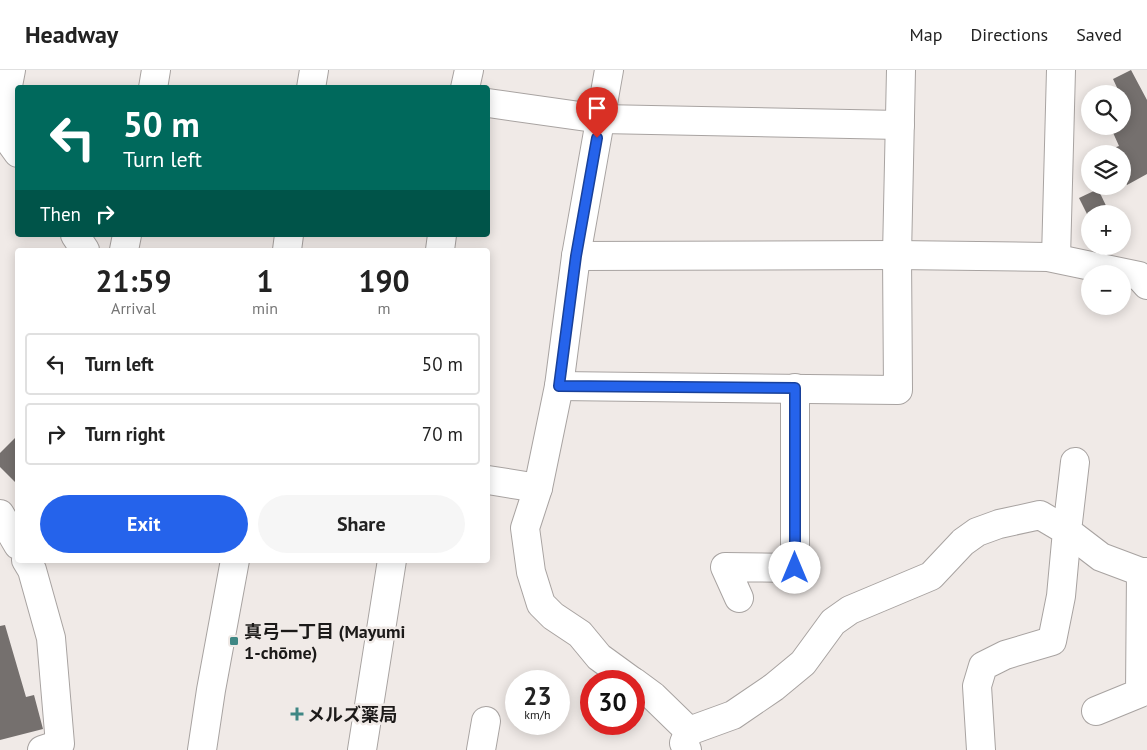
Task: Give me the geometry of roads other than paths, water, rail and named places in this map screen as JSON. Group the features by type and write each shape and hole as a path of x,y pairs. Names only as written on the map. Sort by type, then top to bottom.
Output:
{"street":[{"path":"11,70 0,128 15,149"},
{"path":"154,85 156,70"},
{"path":"466,85 469,70"},
{"path":"609,70 576,256 559,386 538,488 525,528 531,572 541,604 553,616 580,634 599,657 617,670"},
{"path":"559,386 898,390 897,255 901,70"},
{"path":"1056,258 1061,70"},
{"path":"490,103 601,118 900,125"},
{"path":"76,237 84,248"},
{"path":"576,256 897,255 1056,258 1139,276 1147,285"},
{"path":"739,598 725,567 795,568 795,388"},
{"path":"980,750 977,686 983,666 1005,655 1052,641 1060,596 1075,462"},
{"path":"490,480 538,488"},
{"path":"0,514 15,541"},
{"path":"645,690 653,696 688,740 732,715 774,687 803,663 833,622 850,610 931,576 963,542 977,532 999,524 1040,515 1067,531 1100,557 1144,572 1140,693 1096,711"},
{"path":"28,563 32,570 50,638 60,744 42,750"},
{"path":"202,750 234,563"},
{"path":"362,750 392,563"},
{"path":"481,750 486,721"}],"place":[{"name":"真弓一丁目 (Mayumi 1-chōme)","path":"234,641"},
{"name":"メルズ薬局","path":"297,714"}]}
